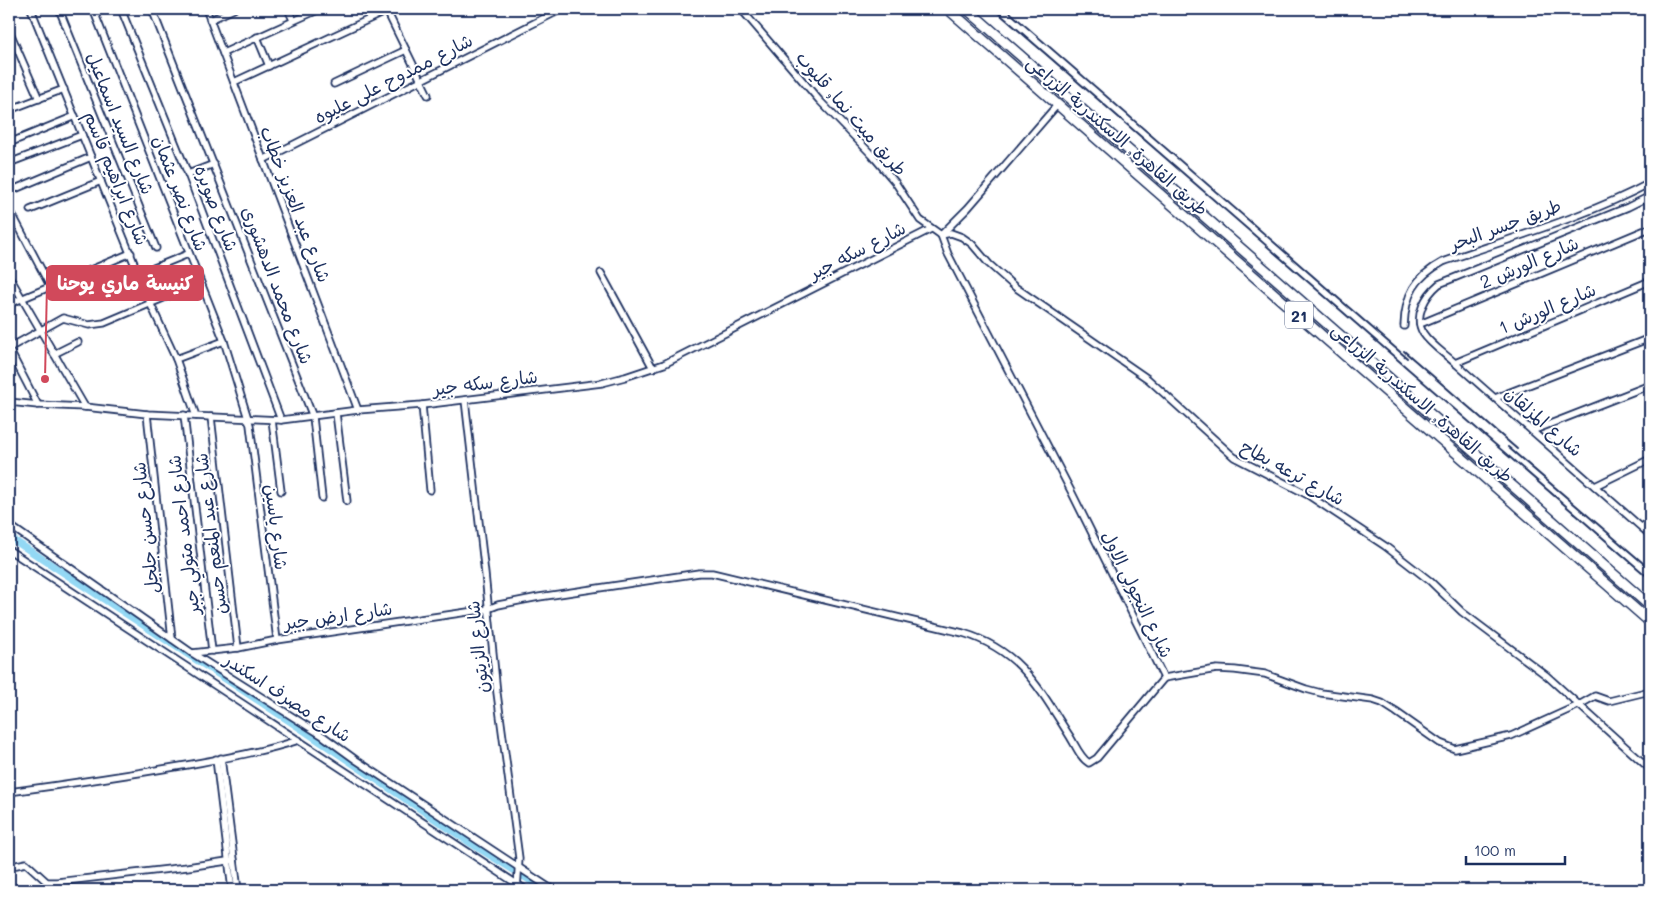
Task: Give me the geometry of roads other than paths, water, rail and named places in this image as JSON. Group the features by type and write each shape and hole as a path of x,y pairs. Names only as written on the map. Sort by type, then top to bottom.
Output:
{"highway":[{"name":"طريق القاهرة, الاسكندرية الزراعى","path":"948,9 1650,622"},
{"name":"طريق القاهرة, الاسكندرية الزراعى","path":"967,9 1650,606"}],"street":[{"name":"شارع ابراهيم قاسم","path":"31,9 151,305 176,359 196,416"},
{"name":"شارع السيد اسماعيل","path":"59,9 156,248"},
{"name":"شارع نصر عثمان","path":"93,9 199,283 224,341 247,418"},
{"name":"شارع صويره","path":"121,9 188,174 281,420"},
{"name":"شارع محمد الدهشورى","path":"152,9 313,417 322,498"},
{"name":"شارع عبد العزيز خطاب","path":"206,9 358,410"},
{"path":"210,20 234,9"},
{"path":"288,9 293,20"},
{"path":"223,53 320,9"},
{"path":"234,82 388,9 428,95"},
{"name":"شارع ممدوح على عليوه","path":"263,160 562,9"},
{"name":"طريق ميت نما, قليوب","path":"741,9 819,100 872,155 894,182 920,220 940,235"},
{"path":"9,30 39,99"},
{"path":"257,37 269,66"},
{"path":"334,84 406,50"},
{"path":"9,110 64,89"},
{"path":"940,235 968,208 1058,104"},
{"path":"9,143 75,116"},
{"path":"9,164 82,135"},
{"path":"16,189 91,157"},
{"path":"188,174 214,164"},
{"path":"30,210 101,181"},
{"name":"طريق جسر البحر","path":"1404,326 1408,300 1413,288 1421,277 1443,262 1551,225 1625,196 1650,184"},
{"name":"طريق جسر البحر","path":"1420,326 1424,300 1430,291 1439,284 1628,207 1650,196"},
{"path":"9,208 50,286"},
{"name":"شارع الورش 2","path":"1420,326 1650,228"},
{"name":"شارع سكه جير","path":"9,402 85,407 147,414 281,420 602,383 653,368 931,229"},
{"name":"شارع ترعه بطاح","path":"940,235 951,233 962,236 972,244 989,264 1015,286 1148,378 1234,457 1308,495 1385,546 1430,581 1462,612 1547,676 1650,769"},
{"name":"شارع النجولى الاول","path":"940,235 1164,678 1217,669 1266,674 1321,693 1382,703 1440,743 1455,749 1511,736 1595,696 1609,701 1650,691"},
{"path":"9,304 21,297 131,252"},
{"path":"139,274 188,254"},
{"path":"601,273 653,368"},
{"path":"9,276 85,407"},
{"name":"شارع الورش 1","path":"1455,363 1650,281"},
{"path":"38,405 9,349 63,318 89,325 104,324 199,283"},
{"name":"شارع المزلقان","path":"1420,326 1425,336 1650,535"},
{"path":"1495,398 1650,338"},
{"path":"176,359 224,341"},
{"path":"54,354 78,342"},
{"path":"1532,431 1650,385"},
{"name":"شارع الزيتون","path":"465,400 497,693 519,858 516,887"},
{"path":"422,405 430,490"},
{"path":"336,413 347,501"},
{"name":"شارع حسن جلجل","path":"147,414 172,639"},
{"name":"شارع احمد متولي جبر","path":"184,415 212,651"},
{"name":"شارع عبد المنعم حسن","path":"211,417 238,648"},
{"name":"شارع ياسين","path":"247,418 250,425 277,640"},
{"path":"272,420 282,490"},
{"path":"1595,486 1650,459"},
{"path":"1642,527 1650,521"},
{"name":"شارع مصرف اسكندر","path":"9,525 192,653 323,736 356,760 553,890"},
{"name":"شارع مصرف اسكندر","path":"9,550 299,740 516,887 526,890"},
{"name":"شارع ارض جبر","path":"192,653 238,648 277,640 488,609 498,605 539,597 712,573 963,634 998,647 1017,662 1036,686 1083,757 1090,762 1097,758 1164,678"},
{"path":"9,792 105,779 218,759 273,748 299,740"},
{"path":"218,759 231,861 232,890"},
{"path":"12,866 26,863 47,882 57,882 187,868 231,861"},
{"path":"231,861 238,890"}],"waterway":[{"path":"9,537 306,732 472,844 545,890"}],"railway":[{"path":"994,9 1650,579"},
{"path":"1006,9 1407,358"},
{"path":"1404,351 1517,449"},
{"path":"1508,447 1650,569"}],"place":[{"name":"كنيسة ماري يوحنا","path":"45,379"}]}
